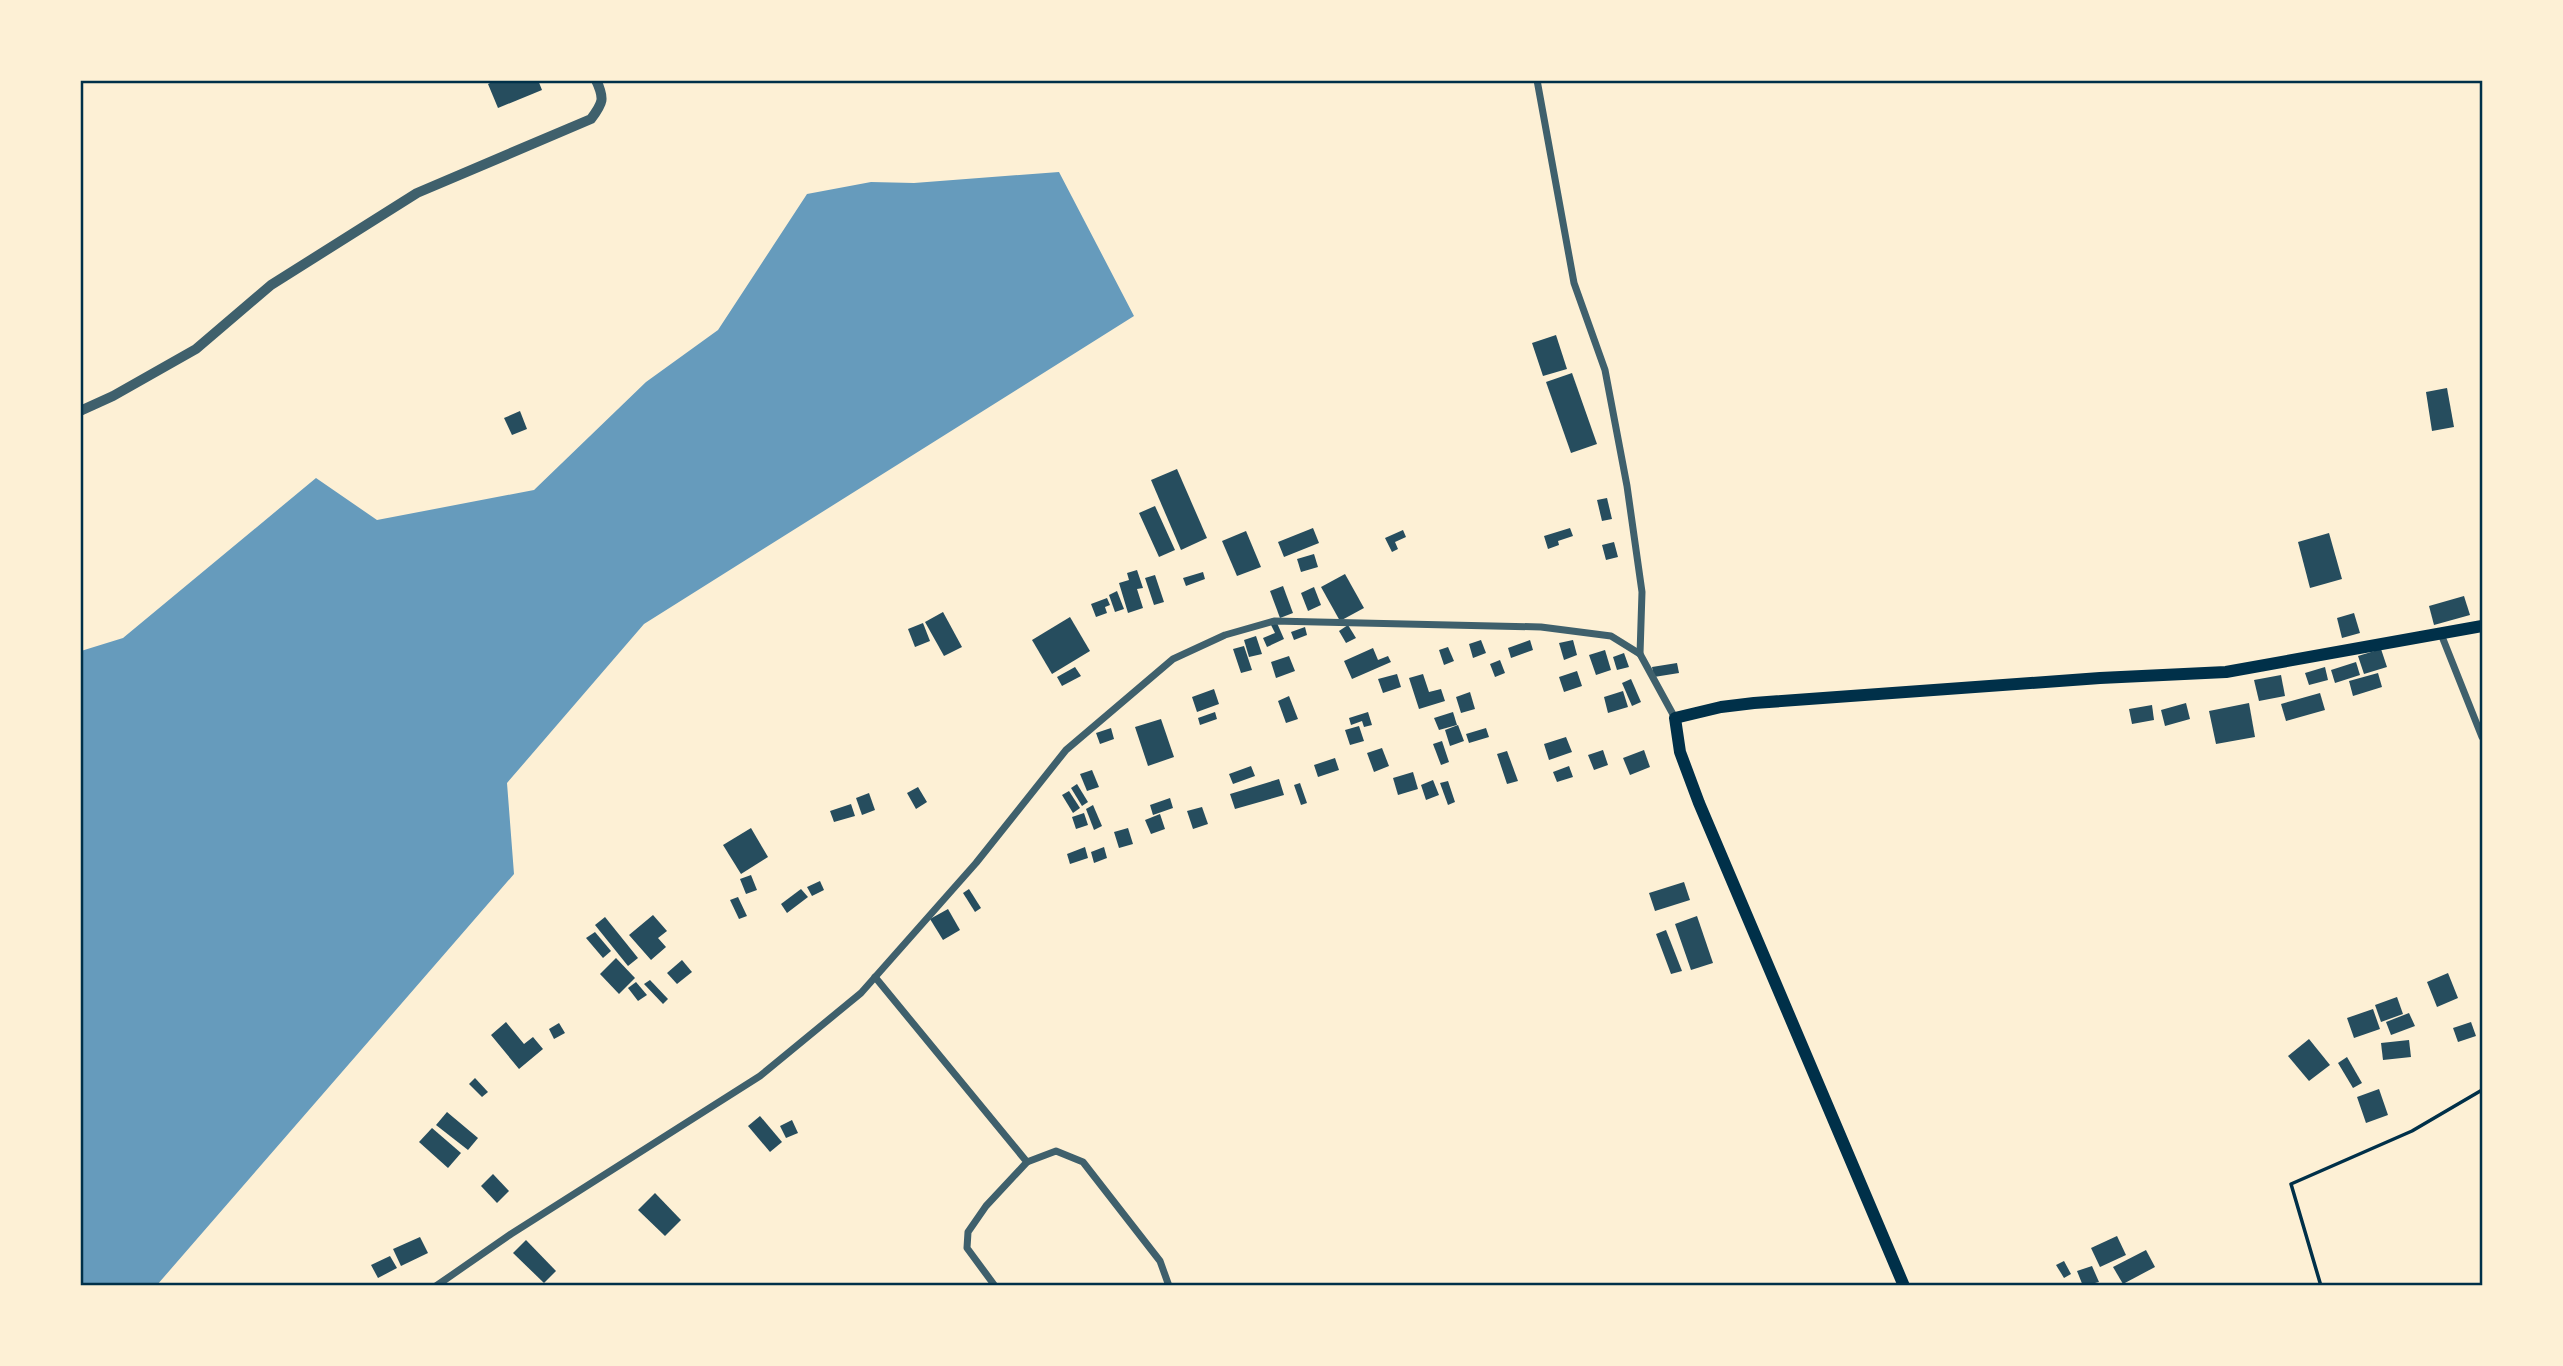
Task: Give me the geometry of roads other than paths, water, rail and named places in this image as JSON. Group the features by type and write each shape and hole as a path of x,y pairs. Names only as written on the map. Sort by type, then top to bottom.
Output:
{"main road":[{"path":"1904,1286 1699,803 1681,752 1675,718 1721,707 1754,703 2226,671 2483,626"}],"street":[{"path":"80,411 113,396 196,349 271,285 417,193 592,119 602,104 602,93 596,80"},
{"path":"1537,80 1574,283 1605,370 1627,486 1642,592 1640,654"},
{"path":"436,1286 511,1234 760,1076 861,993 976,863 1066,750 1173,659 1225,635 1274,621 1541,627 1611,636 1640,654 1675,718"},
{"path":"2441,634 2483,737"},
{"path":"875,978 1027,1162"},
{"path":"995,1286 967,1248 968,1232 986,1206 1027,1162 1056,1151 1083,1162 1160,1261 1169,1286"}],"water":[{"path":"1059,172 1134,316 644,624 507,783 514,874 157,1285 81,1285 81,651 123,638 316,478 377,520 534,490 646,382 718,330 807,194 871,182 914,183"}]}
